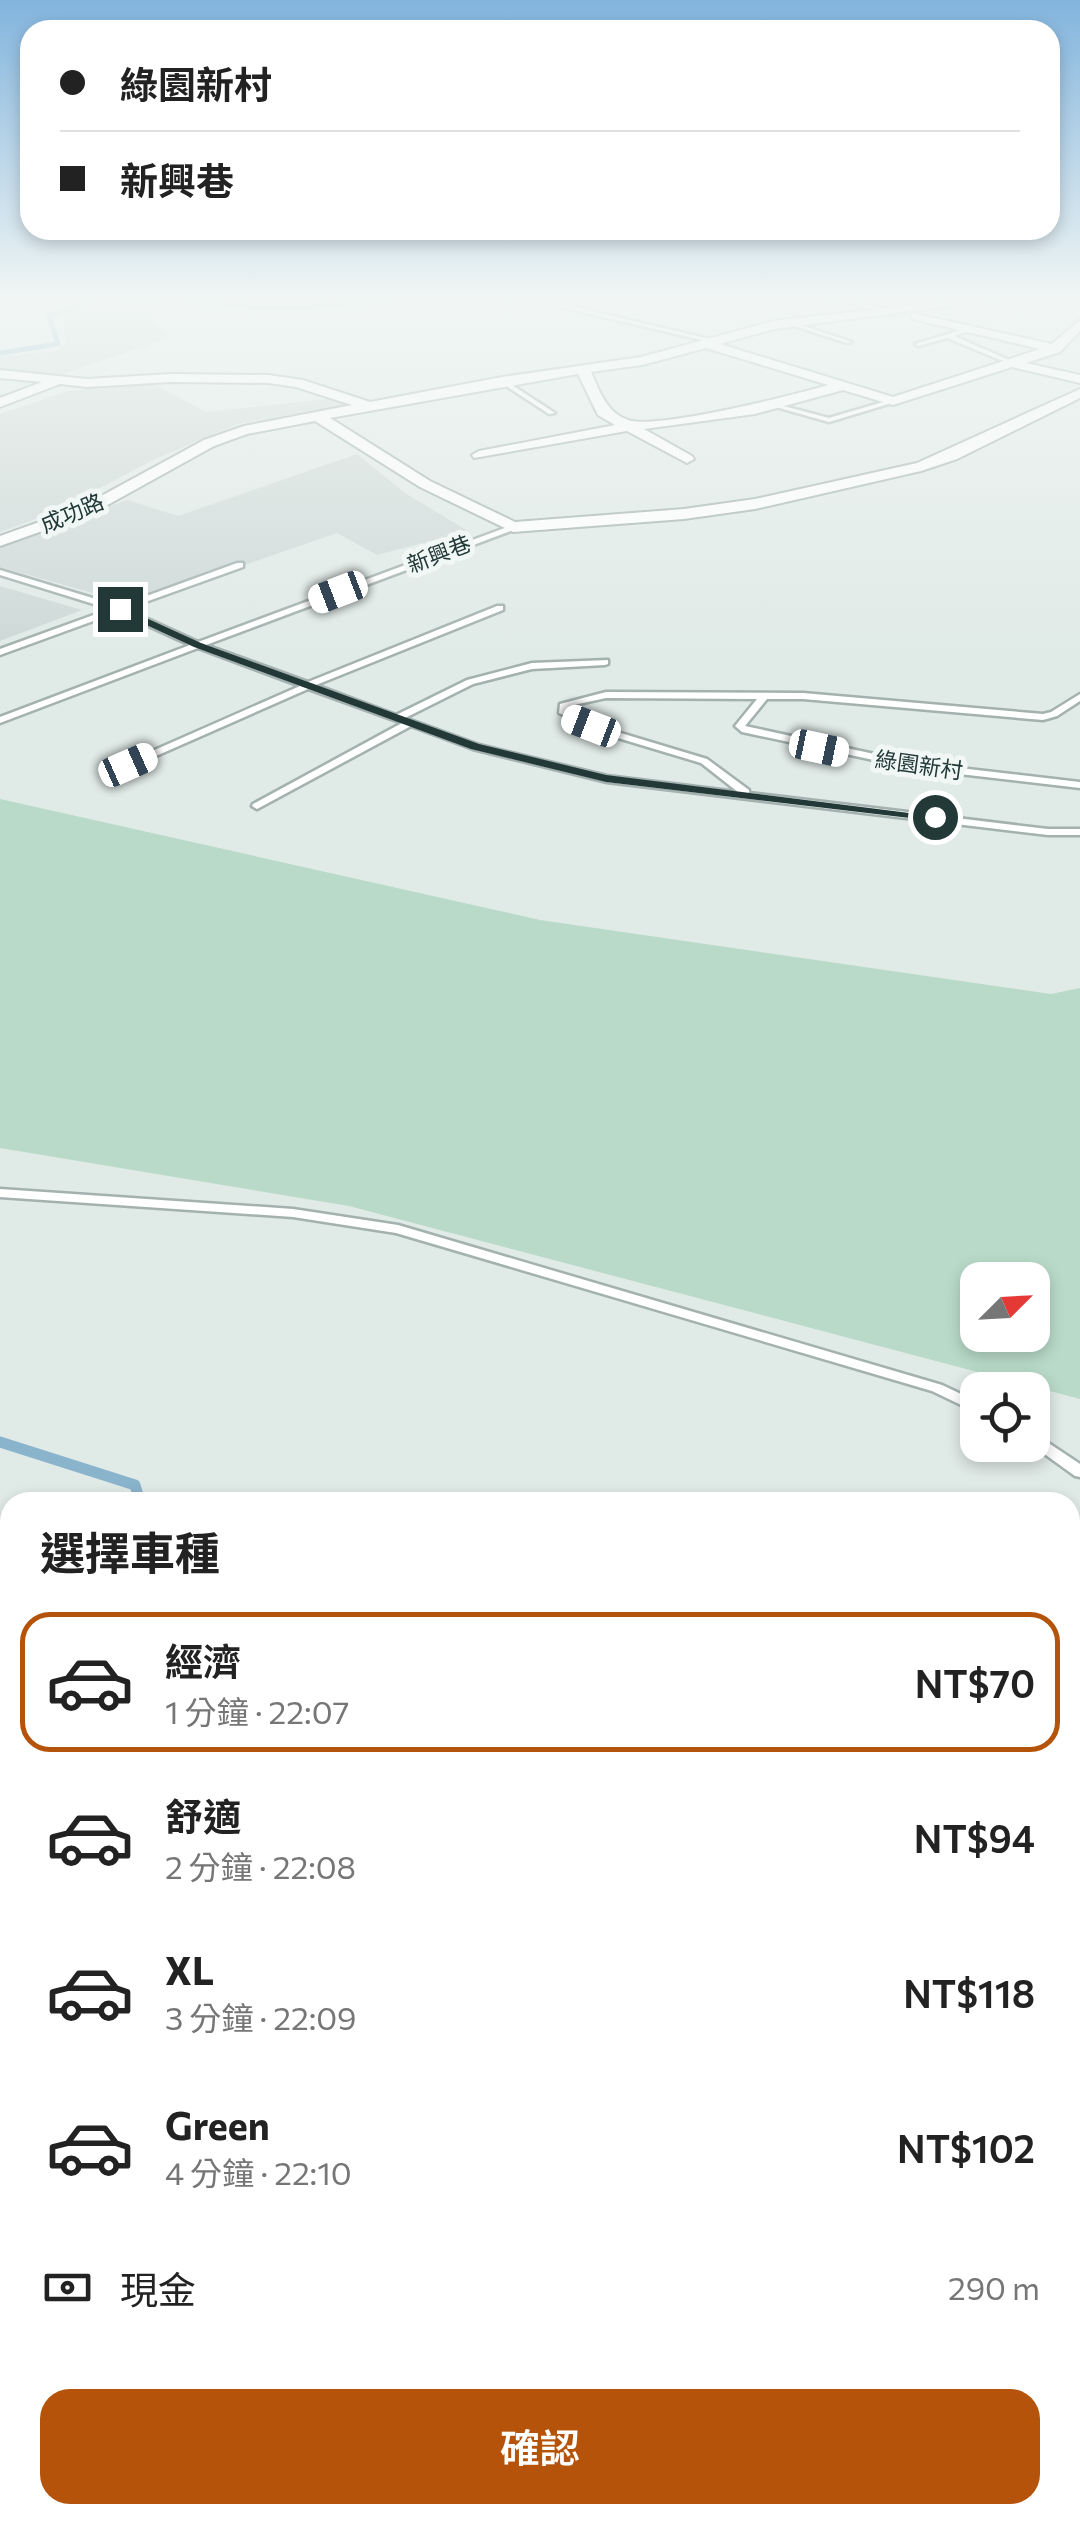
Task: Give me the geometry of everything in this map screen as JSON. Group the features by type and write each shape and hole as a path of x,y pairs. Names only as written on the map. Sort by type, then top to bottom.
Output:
{"street":[{"name":"成功路","path":"0,541 87,510 209,443 244,430 312,416"},
{"path":"317,416 425,484 513,527 701,512 921,467 1032,416"},
{"path":"609,416 688,459"},
{"path":"479,454 697,416"}],"lane":[{"path":"813,416 829,420 843,416"},
{"name":"新興巷","path":"0,720 513,527"},
{"path":"0,652 240,565"},
{"path":"0,572 120,609 197,645 307,686"},
{"path":"128,765 307,686 500,608"},
{"path":"398,718 470,682 532,666 605,662"},
{"name":"綠園新村","path":"307,686 476,747 606,778 746,792 1048,832 1080,832"},
{"path":"746,792 704,760 611,734 562,711 565,704 606,696 764,696 1043,716 1054,714 1080,697"},
{"name":"綠園新村","path":"764,696 740,726 746,730 916,766 1080,785"},
{"path":"257,806 412,722"},
{"path":"0,1193 292,1212 398,1229 937,1388 960,1399"},
{"path":"1050,1450 1080,1472"}],"shaded area":[{"path":"0,416 286,416 238,424 155,459 52,513 0,532"},
{"path":"357,454 405,493 468,531 377,555 337,533 132,604 0,567 0,548 127,500 178,516"},
{"path":"0,586 82,610 0,641"}],"green space":[{"path":"0,799 540,920 1051,994 1080,988 1080,1399 1050,1391 1050,1372 978,1372 349,1206 0,1148"}],"waterway":[{"path":"0,1442 135,1485 137,1492"}],"route":[{"path":"120,609 197,645 476,747 606,778 935,817"}]}
